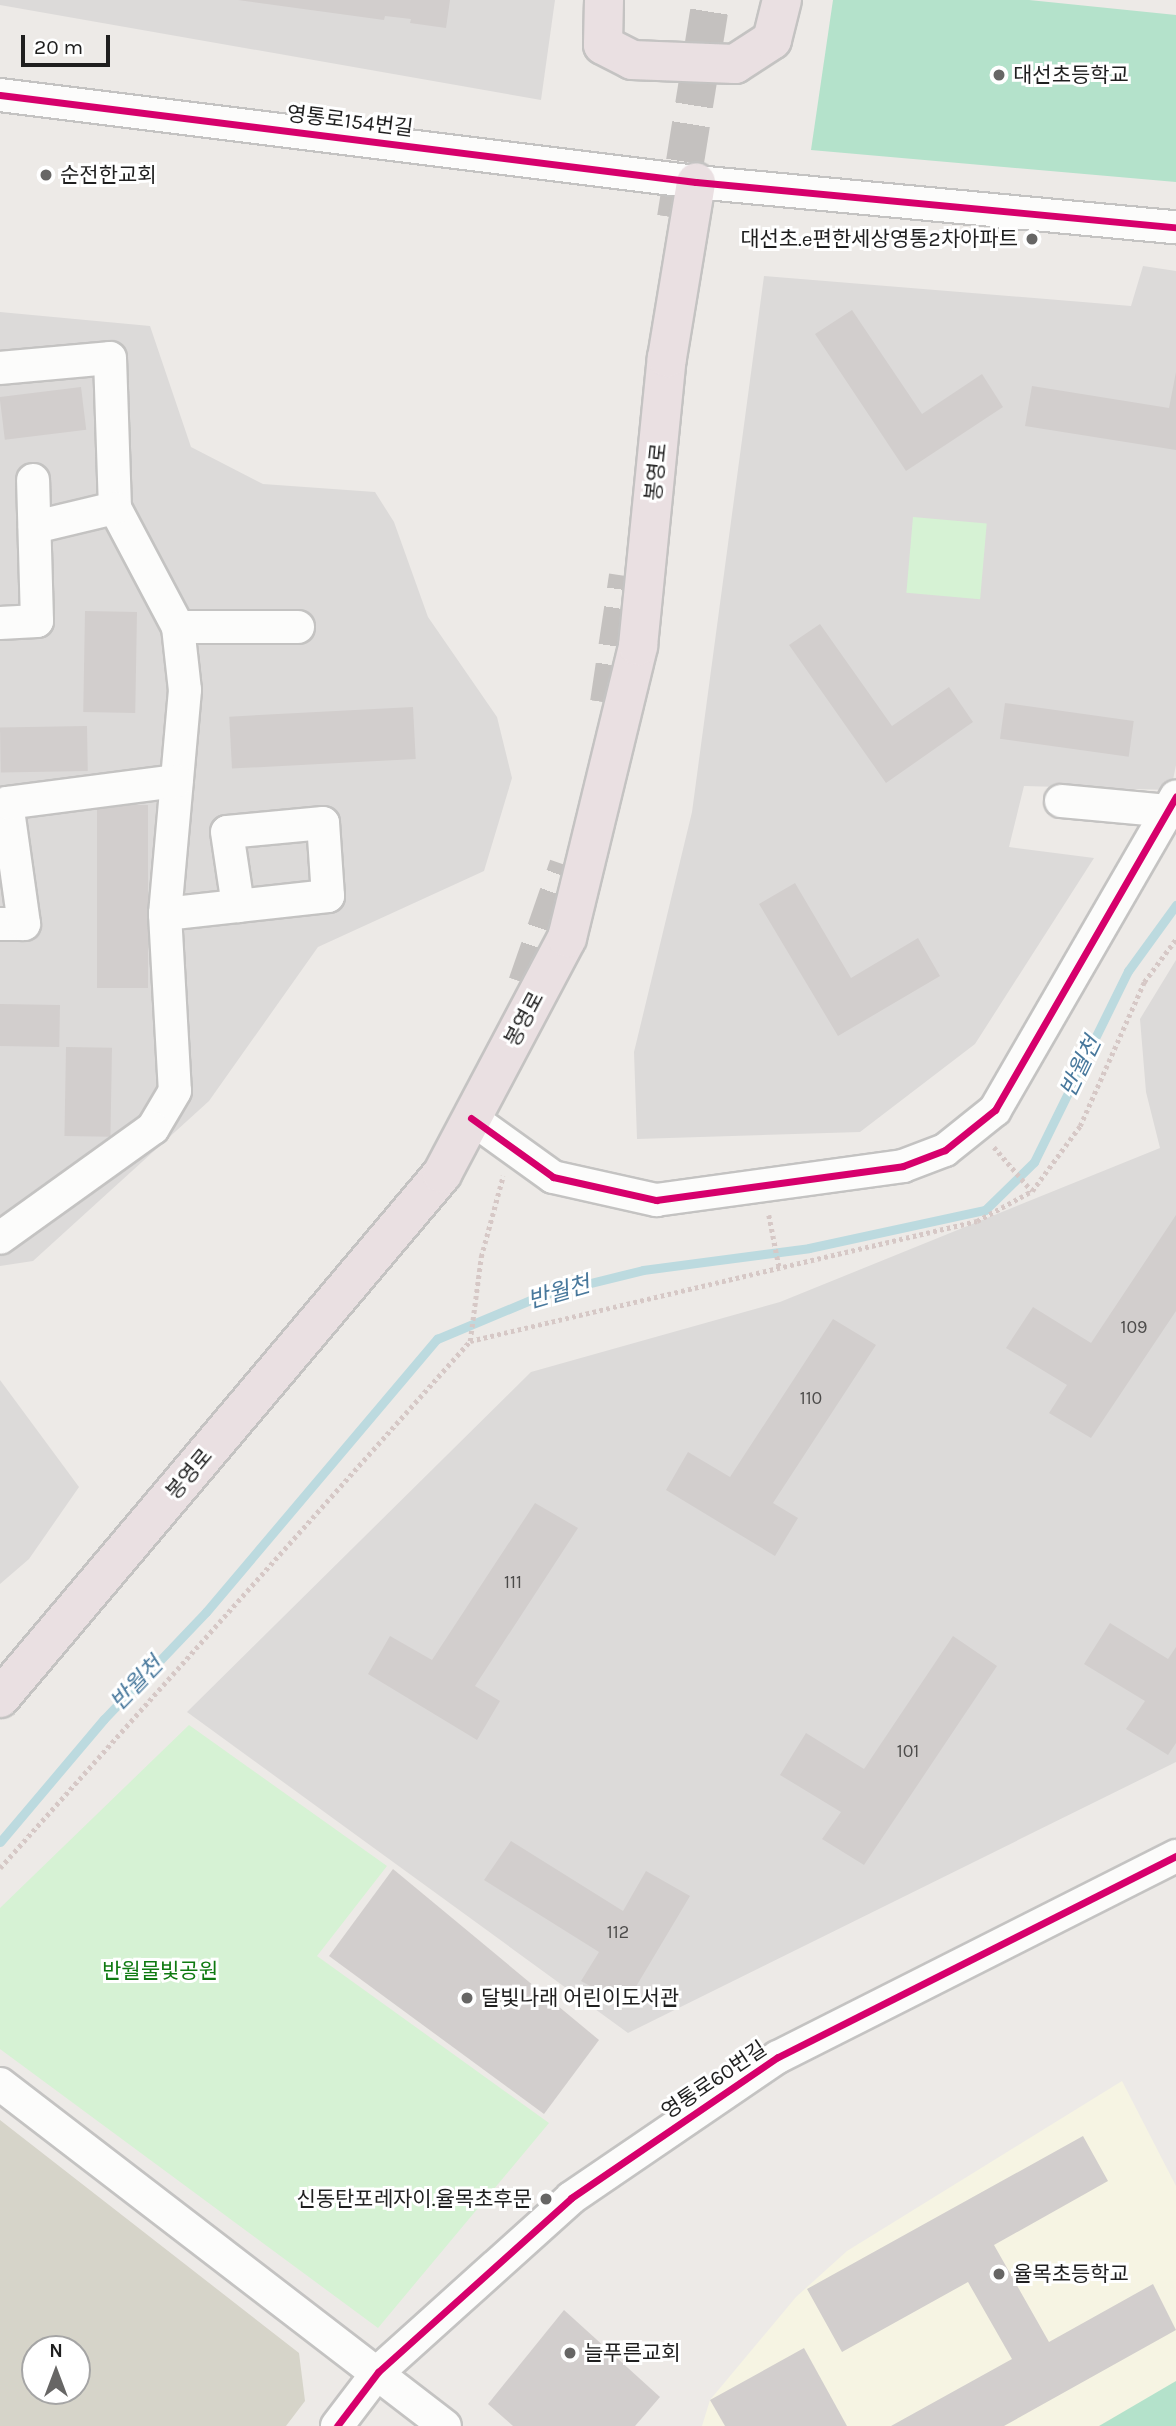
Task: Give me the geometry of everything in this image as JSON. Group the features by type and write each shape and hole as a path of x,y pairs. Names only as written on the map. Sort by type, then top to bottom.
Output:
{"highway":[{"path":"604,0 603,44 632,60 735,64 772,40 782,0"},
{"name":"봉영로","path":"0,1698 442,1174 567,938 638,646 667,358 695,182"}],"street":[{"name":"영통로154번길","path":"0,95 695,182 1176,227"},
{"path":"0,368 110,358 115,508 178,627 185,690 165,914 175,1091 153,1128 5,1228"},
{"path":"0,623 37,621 33,480"},
{"path":"35,527 115,508"},
{"path":"178,627 298,627"},
{"path":"0,924 24,923 7,803 177,781"},
{"path":"471,1118 553,1177 656,1200 903,1166 945,1150 995,1110 1172,804 1061,801"},
{"path":"165,914 238,906"},
{"name":"영통로60번길","path":"337,2426 378,2372 571,2198 778,2057 1176,1856"},
{"path":"0,2084 445,2426"}],"path":[{"path":"470,1341 779,1266 977,1222 1032,1191 1080,1126 1144,982 1176,939"},
{"path":"994,1146 1032,1191"},
{"path":"763,1186 779,1266"},
{"path":"0,1868 470,1341 481,1257 496,1191"}],"shaded area":[{"path":"0,0 555,0 541,100 0,5"},
{"path":"1143,266 1176,271 1176,765 1171,790 1024,786 1009,847 1094,858 975,1044 860,1132 637,1139 634,1052 692,812 764,276 1131,306"},
{"path":"0,312 150,326 191,447 263,484 375,492 394,522 428,617 497,717 512,778 484,871 318,947 209,1101 33,1261 0,1266"},
{"path":"1176,960 1176,1762 628,2033 187,1712 531,1372 780,1302 1160,1148 1146,1092 1140,1019"},
{"path":"0,1380 79,1487 29,1559 0,1584"},
{"name":"율목초등학교","path":"1122,2081 1176,2186 1176,2426 702,2426 710,2400 796,2297 847,2251"},
{"path":"0,2120 299,2353 305,2401 286,2426 0,2426"}],"green space":[{"name":"대선초등학교","path":"833,0 1029,0 1176,15 1176,182 811,150"},
{"path":"913,517 987,523 980,599 906,593"},
{"name":"반월물빛공원","path":"189,1725 387,1866 317,1956 549,2123 378,2328 0,2049 0,1908"},
{"path":"1176,2381 1176,2426 1099,2426"}],"building":[{"path":"238,0 450,0 446,28 410,23 411,19 385,16 384,20"},
{"path":"852,310 922,414 982,374 1003,407 906,471 815,334"},
{"path":"1176,372 1176,450 1025,426 1032,386 1169,408"},
{"path":"81,387 86,430 5,440 0,397"},
{"path":"85,611 137,612 135,713 83,712"},
{"path":"820,624 892,726 949,687 973,722 886,783 789,645"},
{"path":"1005,703 1134,721 1129,757 1000,739"},
{"path":"413,707 416,759 232,769 229,717"},
{"path":"87,726 88,771 1,773 0,728"},
{"path":"97,805 148,805 148,988 97,988"},
{"path":"795,883 851,978 918,938 940,976 838,1036 759,904"},
{"path":"0,1004 60,1005 59,1047 0,1046"},
{"path":"66,1047 112,1048 110,1137 64,1136"},
{"path":"1176,1215 1176,1311 1091,1438 1049,1413 1067,1385 1006,1348 1033,1307 1091,1343"},
{"path":"833,1319 876,1345 773,1503 798,1518 775,1556 666,1490 688,1452 730,1477"},
{"path":"535,1503 578,1528 475,1686 500,1701 477,1740 368,1674 390,1636 432,1660"},
{"path":"1110,1623 1168,1659 1176,1647 1176,1743 1168,1755 1126,1729 1145,1701 1084,1664"},
{"path":"953,1636 997,1666 864,1865 822,1839 841,1812 780,1775 806,1733 864,1769"},
{"path":"511,1841 623,1911 646,1871 690,1896 625,2005 581,1981 599,1952 484,1880"},
{"name":"달빛나래 어린이도서관","path":"393,1869 599,2040 544,2114 329,1956"},
{"path":"1083,2136 1108,2181 994,2245 1049,2342 1153,2284 1176,2330 1004,2426 891,2426 1012,2359 968,2282 842,2352 807,2289"},
{"name":"늘푸른교회","path":"564,2310 660,2397 635,2426 513,2426 488,2404"},
{"path":"804,2348 847,2426 725,2426 710,2400"}],"waterway":[{"name":"반월천","path":"0,1842 104,1719 206,1612 437,1339 542,1295 643,1270 809,1248 985,1210 1034,1162 1128,971 1176,905"}],"tunnel":[{"path":"676,218 711,0"},
{"path":"609,703 628,576"},
{"path":"527,984 568,866"}],"cycle path":[{"path":"0,95 696,182 1176,227"},
{"path":"471,1118 553,1177 656,1200 903,1166 945,1150 995,1110 1176,797"},
{"path":"337,2426 378,2372 571,2198 778,2057 1176,1856"}],"place":[{"name":"대선초등학교","path":"999,75"},
{"name":"순전한교회","path":"46,175"},
{"name":"대선초.e편한세상영통2차아파트","path":"1032,239"},
{"name":"달빛나래 어린이도서관","path":"467,1998"},
{"name":"신동탄포레자이.율목초후문","path":"546,2199"},
{"name":"율목초등학교","path":"999,2274"},
{"name":"늘푸른교회","path":"570,2353"}]}
